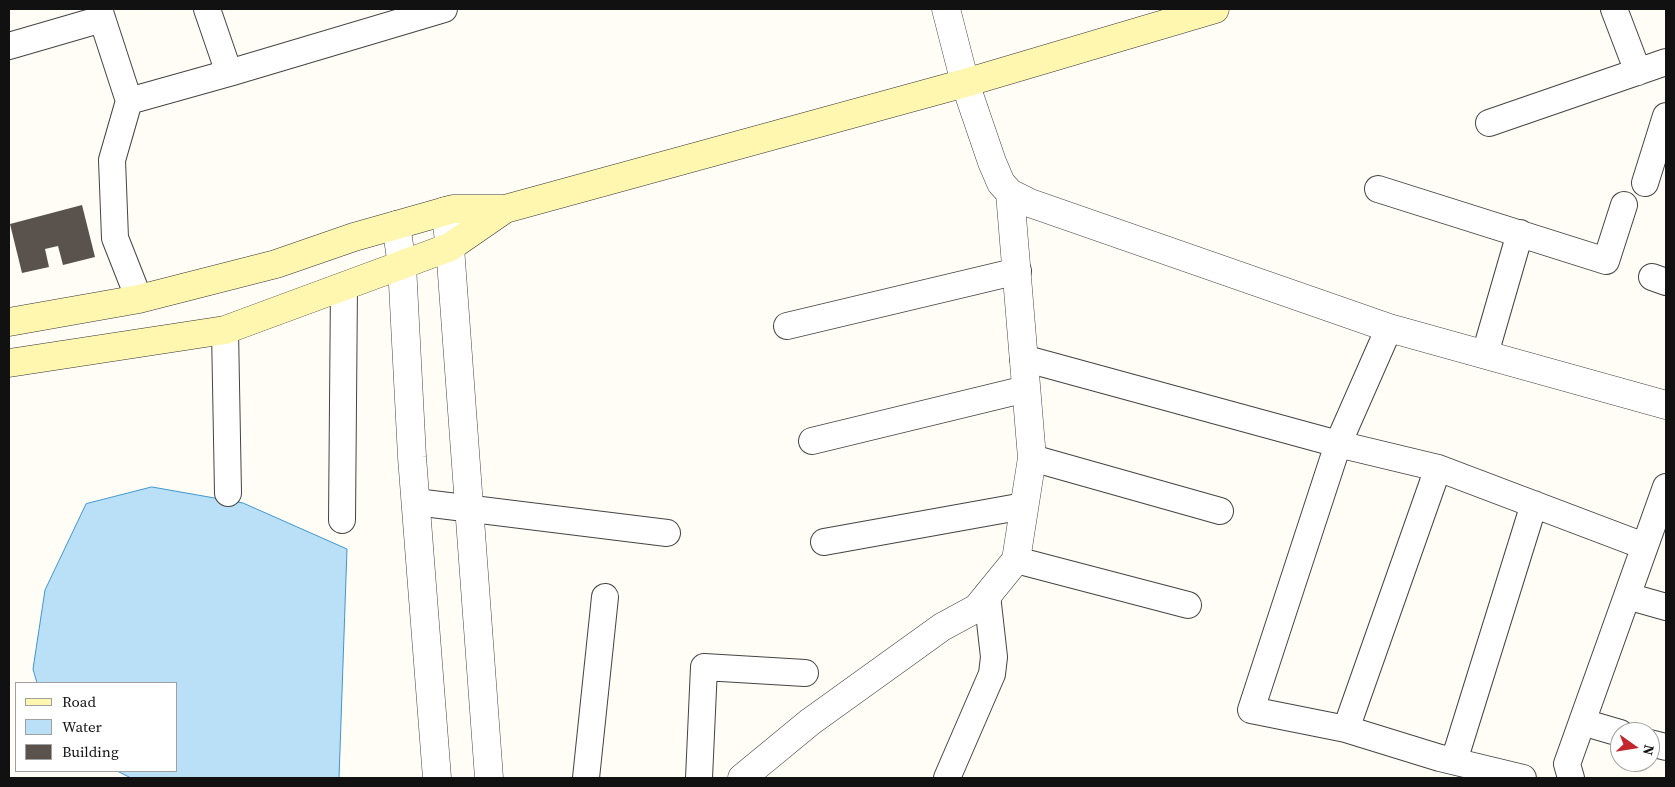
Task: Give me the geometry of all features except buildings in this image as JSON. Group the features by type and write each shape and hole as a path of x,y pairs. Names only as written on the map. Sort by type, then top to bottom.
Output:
{"main road":[{"path":"9,322 139,299 276,264 354,237 453,209 505,209 965,83 1215,9"},
{"path":"9,362 225,330 450,247 505,209"}],"street":[{"path":"207,9 229,73"},
{"path":"129,100 229,73 444,9"},
{"path":"946,9 965,83 992,162 1001,183 1010,193 1030,203 1389,328 1666,404"},
{"path":"1614,9 1638,72"},
{"path":"9,46 101,14 129,100 112,160 114,228 115,238 139,299"},
{"path":"1489,124 1666,62"},
{"path":"1645,183 1666,116"},
{"path":"1378,188 1606,261 1624,205"},
{"path":"742,778 810,722 942,627 977,608 1016,560 1032,458 1023,358 1018,271 1010,193"},
{"path":"446,211 489,778"},
{"path":"396,225 402,265 416,502 437,778"},
{"path":"1485,354 1520,233"},
{"path":"787,326 1018,271"},
{"path":"342,520 344,286"},
{"path":"1389,328 1338,444 1251,710 1346,729 1454,761 1523,778"},
{"path":"225,330 228,493"},
{"path":"1023,358 1338,444 1438,468 1644,546"},
{"path":"812,441 1026,389"},
{"path":"1032,458 1220,510"},
{"path":"1346,729 1438,468"},
{"path":"1571,778 1567,764 1644,546 1664,496"},
{"path":"416,502 667,532"},
{"path":"1454,761 1534,504"},
{"path":"824,542 1024,506"},
{"path":"1016,560 1188,605"},
{"path":"947,778 992,674 994,657 987,595"},
{"path":"1627,596 1666,607"},
{"path":"586,778 605,597"},
{"path":"699,778 704,667 805,673"},
{"path":"1582,722 1610,730"}],"water":[{"path":"152,487 243,503 347,549 339,778 131,778 119,772 178,772 178,682 37,682 33,669 45,590 86,504"}]}
